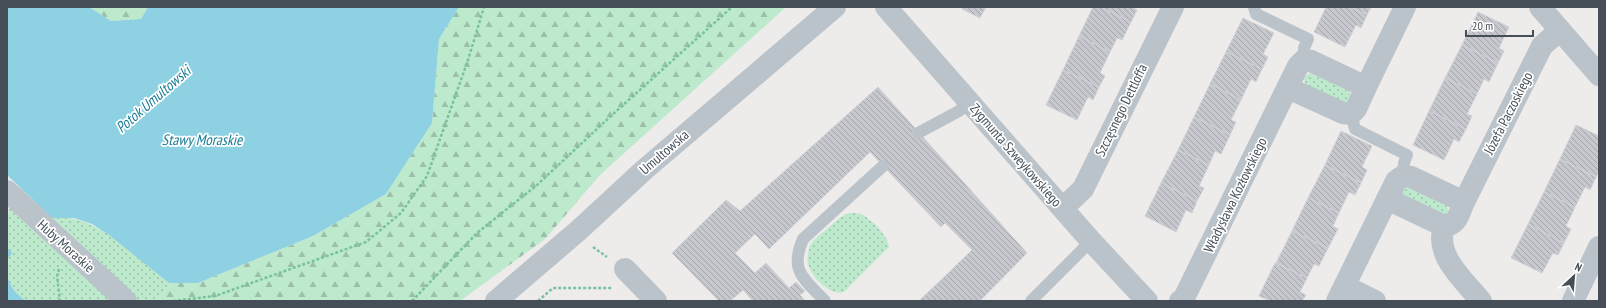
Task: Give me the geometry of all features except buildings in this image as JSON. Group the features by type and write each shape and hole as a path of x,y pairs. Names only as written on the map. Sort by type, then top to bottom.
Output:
{"street":[{"name":"Umultowska","path":"496,301 579,230 644,170 835,7"},
{"name":"Zygmunta Szweykowskiego","path":"886,7 1091,241 1148,301"},
{"name":"Szczęsnego Dettloffa","path":"1063,208 1083,189 1173,7"},
{"path":"1288,88 1343,113 1351,114 1356,109 1405,7"},
{"path":"1540,7 1599,75"},
{"name":"Józefa Paczoskiego","path":"1444,226 1451,225 1455,221 1542,46 1560,30"},
{"path":"1304,60 1311,60 1366,87"},
{"name":"Władysława Kozłowskiego","path":"1180,301 1184,298 1298,66 1304,60"},
{"path":"1375,301 1341,293 1396,181 1403,176 1411,177 1464,202"},
{"name":"Huby Moraskie","path":"7,191 126,301"},
{"path":"1387,199 1444,226 1442,234 1446,256 1463,281 1482,301"},
{"path":"1572,301 1599,247"},
{"path":"624,269 649,294"}],"lane":[{"path":"1254,7 1256,14 1308,39 1304,48 1304,60"},
{"path":"918,133 959,110 969,102"},
{"path":"1351,114 1355,129 1407,155 1404,163 1403,176"},
{"path":"825,301 802,278 797,265 798,252 803,239 883,166"},
{"path":"1031,301 1091,241"}],"path":[{"path":"173,301 215,296 366,242 401,213 427,176 468,60 484,7"},
{"path":"412,301 477,233 538,185 732,7"},
{"path":"579,230 594,247 624,269"},
{"path":"538,301 553,288 649,294"}],"green space":[{"path":"89,7 148,7 141,19 111,21"},
{"path":"459,7 786,7 600,175 545,239 460,301 158,301 169,283 198,283 313,236 386,194 432,123 439,39"},
{"path":"1310,73 1349,91 1351,98 1347,103 1305,85 1304,77"},
{"path":"1408,188 1447,206 1449,211 1445,215 1401,194 1403,189"},
{"path":"21,189 52,218 69,218 86,223 112,236 124,245 169,283 158,301 26,301 20,297 8,283 7,223 9,209"},
{"path":"850,213 861,214 867,217 886,238 889,247 844,292 839,293 828,289 817,280 808,264 808,255 811,243 815,239 838,219"}],"water":[{"name":"Stawy Moraskie","path":"7,7 89,7 111,21 141,19 148,7 459,7 439,39 432,123 386,194 313,236 198,283 169,283 109,235 92,224 74,218 52,218 7,175"},
{"path":"7,274 9,282 19,296 26,301 7,301"}],"water label":[{"name":"Potok Umultowski","path":"153,99"}]}
